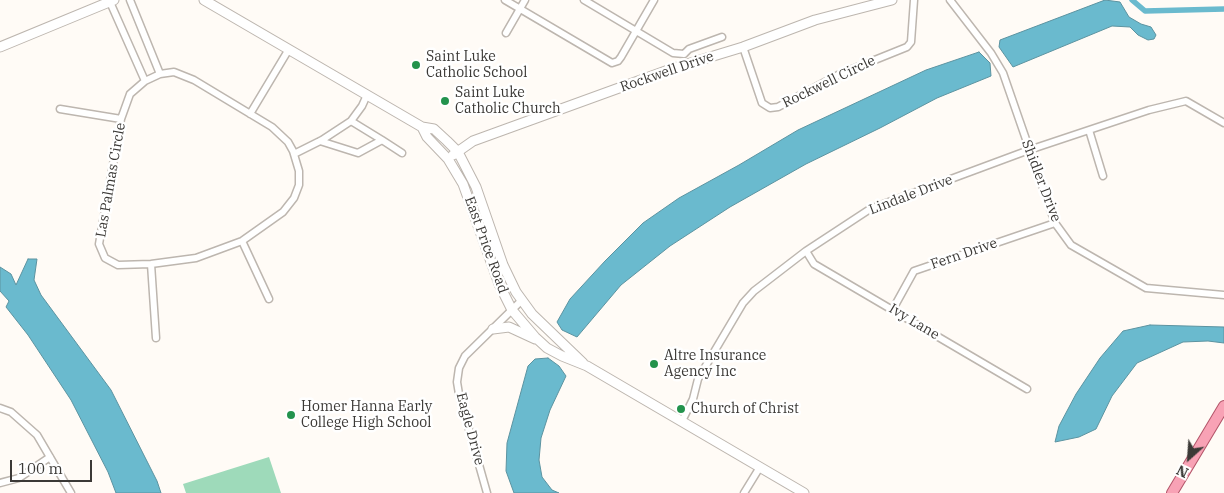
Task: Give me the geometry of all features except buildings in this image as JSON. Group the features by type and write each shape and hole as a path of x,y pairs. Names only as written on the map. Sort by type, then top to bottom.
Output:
{"main road":[{"name":"East Price Road","path":"204,0 422,127 434,129 458,152 476,187 503,265 516,292 544,328 587,366"},
{"name":"Rockwell Drive","path":"448,159 473,141 687,64 743,47 815,20 892,0"},
{"path":"0,47 112,1"},
{"name":"East Price Road","path":"422,127 427,137 448,159 468,195 499,284 512,310 541,342 562,356 587,366 804,493"},
{"path":"493,329 509,327 541,342"},
{"path":"1172,493 1224,406"}],"street":[{"path":"130,0 160,74"},
{"path":"505,0 612,63 618,61 654,0"},
{"path":"506,33 525,0"},
{"path":"584,0 647,37 655,38 684,54 687,64"},
{"name":"Rockwell Circle","path":"743,47 762,104 770,108 778,107 840,74 907,47 911,42 914,0"},
{"name":"Shidler Drive","path":"950,0 997,61 1003,73 1055,223 1072,245 1146,288 1224,295"},
{"path":"112,1 145,81"},
{"path":"684,54 689,49 722,37"},
{"path":"250,114 289,49"},
{"name":"Las Palmas Circle","path":"174,72 194,80 272,128 288,142 294,154 299,171 299,185 294,198 283,212 242,241 196,258 118,266 105,258 99,244 121,119 130,94 145,81 160,74 174,72"},
{"path":"294,154 320,141 351,121 362,106 367,95"},
{"name":"Lindale Drive","path":"682,421 693,399 694,387 698,379 743,304 754,291 806,251 870,209 1029,150 1149,110 1186,101 1224,123"},
{"path":"60,109 121,119"},
{"path":"351,121 402,152"},
{"path":"1089,130 1103,176"},
{"path":"320,141 358,153 382,140"},
{"name":"Fern Drive","path":"893,309 914,270 1055,223"},
{"path":"242,241 269,299"},
{"name":"Ivy Lane","path":"806,251 814,264 1027,389"},
{"path":"152,264 156,338"},
{"name":"Eagle Drive","path":"488,493 459,394 457,382 459,368 465,356 522,300"},
{"path":"0,408 10,412 37,435 71,493"},
{"path":"0,482 18,478 50,457"},
{"path":"744,493 760,467"}],"green space":[{"path":"269,457 281,493 186,493 183,484"}],"water":[{"path":"1105,0 1120,2 1129,17 1151,27 1156,35 1154,39 1148,40 1138,35 1130,27 1112,26 1013,67 999,47 1000,40"},
{"path":"979,52 990,63 991,76 937,98 806,164 730,207 670,246 621,285 577,337 562,330 557,322 570,299 643,223 679,198 798,130 926,70"},
{"path":"28,259 37,259 34,280 41,295 111,390 157,481 161,493 116,493 108,472 71,400 28,335 6,307 9,301 0,291 0,267 11,274 16,285"},
{"path":"1150,325 1224,327 1224,343 1208,341 1183,342 1137,363 1112,396 1096,429 1079,437 1055,442 1059,426 1076,394 1100,358 1123,331"},
{"path":"548,358 559,366 566,376 550,410 541,438 539,460 542,477 552,490 559,493 514,493 506,471 507,443 528,366 535,359"}],"waterway":[{"path":"1132,0 1145,11 1224,9"}],"place":[{"name":"Saint Luke Catholic School","path":"416,65"},
{"name":"Saint Luke Catholic Church","path":"445,101"},
{"name":"Altre Insurance Agency Inc","path":"654,364"},
{"name":"Church of Christ","path":"681,409"},
{"name":"Homer Hanna Early College High School","path":"291,415"}]}
